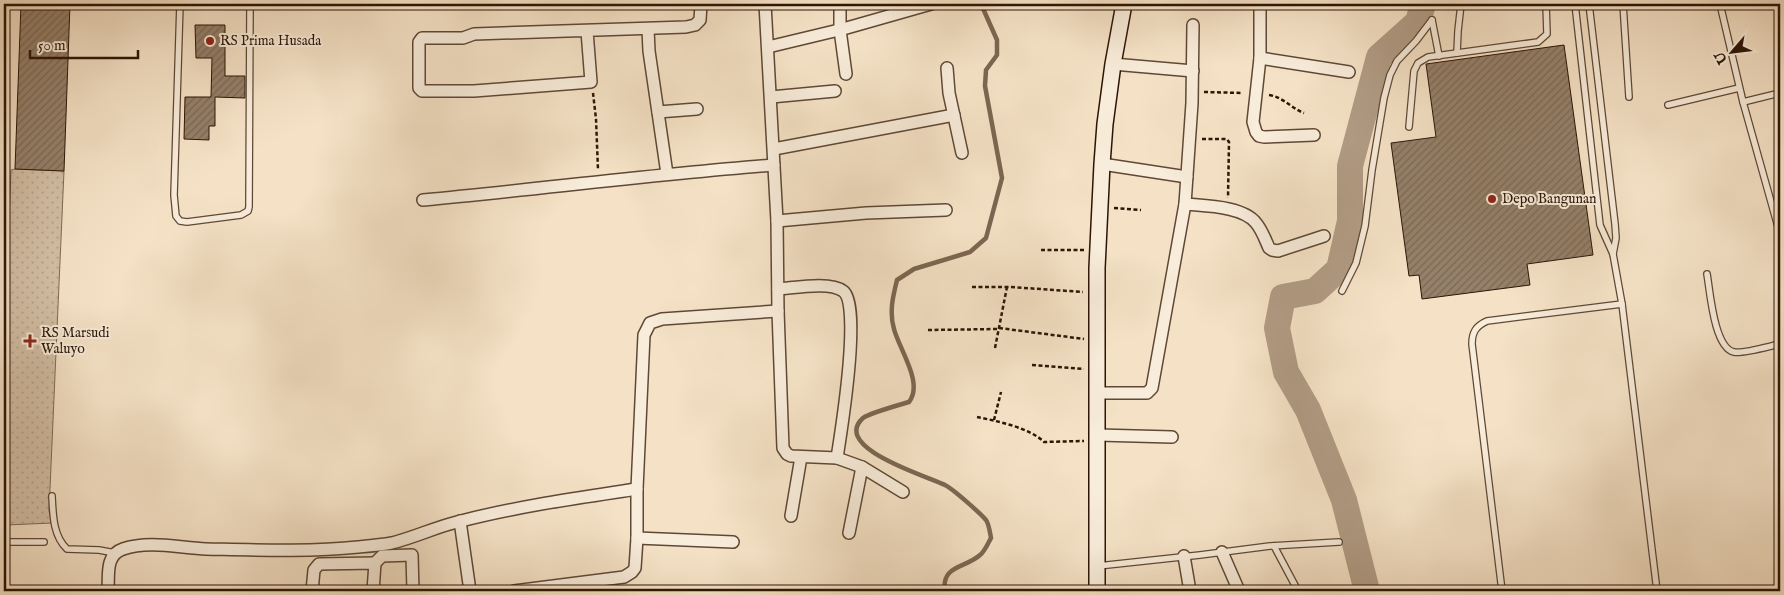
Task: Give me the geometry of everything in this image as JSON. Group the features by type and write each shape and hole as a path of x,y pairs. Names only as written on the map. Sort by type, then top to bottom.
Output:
{"street":[{"path":"587,30 591,82 453,92 422,91 419,88 419,42 422,38 463,38 474,34 587,30 648,29 686,27 698,23 701,16 701,4"},
{"path":"765,4 777,221 783,448 787,454 801,457 837,458 862,468 903,492"},
{"path":"840,4 840,30 846,74"},
{"path":"768,47 840,30 896,9 931,4"},
{"path":"1097,591 1097,293 1100,207 1105,124 1124,4"},
{"path":"1260,4 1260,58 1254,122 1256,132 1259,136 1264,137 1314,134"},
{"path":"1098,393 1143,393 1150,391 1152,388 1185,204 1191,139 1193,25"},
{"path":"648,29 649,51 667,174"},
{"path":"1260,58 1349,72"},
{"path":"1113,64 1193,71"},
{"path":"947,68 949,93 962,153"},
{"path":"770,98 836,91"},
{"path":"658,112 697,109"},
{"path":"774,149 954,115"},
{"path":"1102,164 1187,177"},
{"path":"423,200 537,190 667,174 774,165"},
{"path":"1185,204 1228,209 1248,215 1256,222 1269,248 1272,250 1278,251 1324,236"},
{"path":"777,221 866,213 946,210"},
{"path":"778,289 832,287 842,290 848,297 852,323 846,398 837,458"},
{"path":"514,591 624,577 632,572 637,538 637,489 644,335 647,326 657,320 778,311"},
{"path":"1098,438 1172,437"},
{"path":"791,516 801,457"},
{"path":"849,534 862,468"},
{"path":"108,591 109,563 115,553 127,547 154,545 205,549 356,547 391,543 460,521 546,503 637,489"},
{"path":"460,521 470,591"},
{"path":"637,538 733,542"},
{"path":"356,547 356,562"},
{"path":"336,548 336,563"},
{"path":"1222,552 1239,591"},
{"path":"312,591 316,566 323,563 374,563 382,556 412,555 413,591"},
{"path":"1184,556 1190,591"},
{"path":"373,591 374,563"}],"lane":[{"path":"180,4 174,195 176,216 183,222 241,215 248,211 250,4"},
{"path":"1457,53 1461,4"},
{"path":"1409,127 1415,66 1424,59 1533,43 1541,40 1547,34 1548,29 1546,4 1561,4"},
{"path":"1575,4 1600,225 1613,254 1622,304 1657,591"},
{"path":"1589,4 1615,224 1616,238 1613,254"},
{"path":"1623,4 1629,97"},
{"path":"1720,4 1739,88 1780,234"},
{"path":"1342,291 1356,263 1365,226 1384,98 1393,68 1432,20 1439,56"},
{"path":"1668,105 1739,88"},
{"path":"1743,102 1780,93"},
{"path":"1707,274 1716,324 1720,337 1728,348 1736,353 1780,344"},
{"path":"1502,591 1472,344 1474,330 1480,324 1487,321 1622,304"},
{"path":"52,496 57,536 61,544 67,549 100,550 115,553"},
{"path":"4,542 44,542"},
{"path":"1098,566 1274,546 1339,542"},
{"path":"1274,546 1298,591"}],"path":[{"path":"591,82 596,119 599,182"},
{"path":"1191,139 1227,139 1229,141 1228,209"},
{"path":"1100,207 1142,210"},
{"path":"1041,250 1098,251"},
{"path":"972,287 1007,287 1097,293"},
{"path":"995,348 1007,287"},
{"path":"928,330 998,329 1098,341"},
{"path":"1032,365 1098,370"},
{"path":"994,420 1001,392"},
{"path":"977,416 1031,433 1044,442 1098,438"}],"shaded area":[{"name":"RS Marsudi Waluyo","path":"11,170 64,171 49,511 52,523 6,525 4,522 4,345"}],"building":[{"path":"21,4 70,4 64,171 15,169"},
{"path":"195,25 225,25 225,76 245,76 245,98 215,97 215,126 209,126 209,140 184,139 185,97 211,97 212,58 196,58"},
{"name":"Depo Bangunan","path":"1564,45 1593,255 1527,264 1530,285 1422,299 1419,275 1409,276 1391,143 1436,137 1426,64"}],"waterway":[{"path":"945,591 947,576 956,568 974,559 985,549 991,538 987,522 966,501 945,485 886,460 870,450 860,440 856,429 863,418 909,402 913,394 912,376 897,337 892,316 892,304 897,280 914,269 970,252 986,238 1002,178 985,86 986,70 997,55 997,40 981,4"},
{"path":"1367,591 1344,500 1308,410 1286,372 1277,328 1283,297 1315,291 1339,269 1350,221 1350,166 1379,57 1418,22 1423,4"}],"place":[{"name":"RS Prima Husada","path":"210,41"},
{"name":"Depo Bangunan","path":"1492,199"},
{"name":"RS Marsudi Waluyo","path":"30,341"}]}
